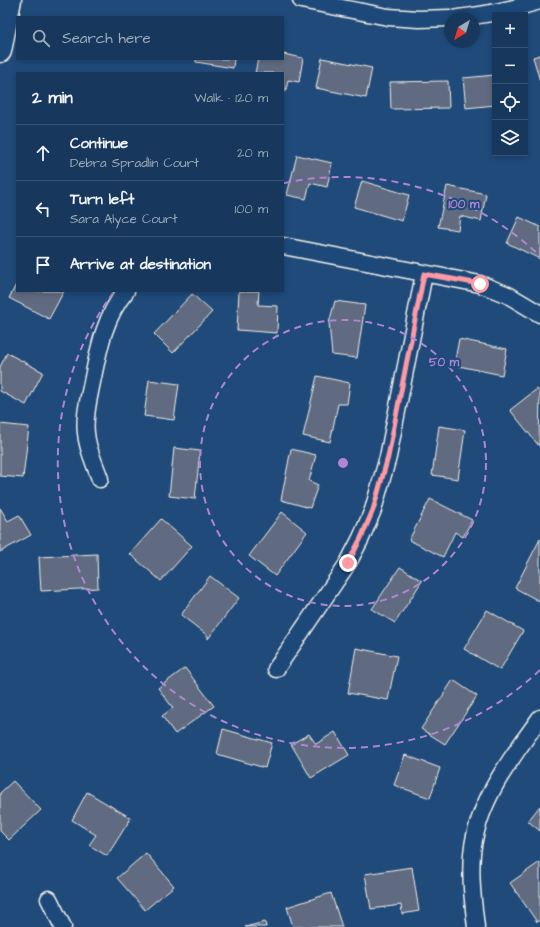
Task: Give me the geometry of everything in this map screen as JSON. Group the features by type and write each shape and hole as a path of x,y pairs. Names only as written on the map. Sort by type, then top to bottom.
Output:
{"main road":[{"path":"0,51 10,0"}],"street":[{"path":"301,0 388,17 419,19 444,18"},
{"path":"480,15 511,10 540,1"},
{"path":"284,246 480,284 508,295 540,314"},
{"path":"276,669 348,563 373,510 388,457 424,274"},
{"path":"100,479 88,446 86,412 100,342 109,317 125,292"},
{"path":"476,927 471,887 472,852 478,826 487,800 500,775 540,718"},
{"path":"49,899 63,927"}],"building":[{"path":"284,54 303,58 299,82 288,80 286,91 284,91 284,72 255,72 258,60 284,60"},
{"path":"540,55 540,81 533,57"},
{"path":"322,58 372,68 366,98 316,88"},
{"path":"196,60 234,60 233,68 196,62"},
{"path":"492,75 492,105 466,108 463,78"},
{"path":"448,81 449,108 391,109 390,82"},
{"path":"297,155 332,163 327,187 310,183 306,199 287,195"},
{"path":"362,181 409,195 402,221 354,207"},
{"path":"447,186 486,194 481,221 460,216 458,230 438,227"},
{"path":"519,217 540,227 540,259 507,243"},
{"path":"16,285 16,292 63,292 49,319 9,298"},
{"path":"239,292 259,292 258,305 278,306 277,333 237,330"},
{"path":"192,294 212,312 173,353 154,334"},
{"path":"335,301 365,305 357,358 332,355 329,323"},
{"path":"459,339 507,349 502,375 454,365"},
{"path":"7,353 43,372 26,405 0,391 0,367"},
{"path":"317,376 350,383 347,404 338,404 330,442 303,436"},
{"path":"149,380 179,384 174,420 144,416"},
{"path":"537,389 540,393 539,446 510,410"},
{"path":"0,424 29,427 23,478 0,476"},
{"path":"439,426 465,430 458,479 432,475"},
{"path":"174,448 200,451 195,499 169,496"},
{"path":"291,449 316,455 309,481 318,485 310,508 281,500"},
{"path":"430,499 472,520 463,537 455,532 443,557 409,540"},
{"path":"0,508 8,521 19,515 31,535 0,552"},
{"path":"282,512 307,532 275,576 249,556"},
{"path":"161,519 192,546 161,581 130,554"},
{"path":"540,539 540,598 539,601 515,588"},
{"path":"97,554 98,588 41,591 39,557"},
{"path":"400,567 422,581 395,623 372,609"},
{"path":"210,576 239,598 208,639 208,636 181,615"},
{"path":"487,610 523,631 500,670 464,649"},
{"path":"356,648 397,656 388,700 348,693"},
{"path":"185,668 214,706 175,734 162,716 173,708 158,688"},
{"path":"453,680 477,696 445,744 421,729"},
{"path":"223,729 272,743 265,768 217,754"},
{"path":"335,732 349,755 311,778 291,744 309,734 316,744"},
{"path":"405,755 440,768 430,798 394,785"},
{"path":"13,781 41,810 9,840 0,831 0,793"},
{"path":"87,792 131,818 107,856 89,845 96,835 72,820"},
{"path":"540,806 540,831 528,821"},
{"path":"146,853 174,886 145,910 117,878"},
{"path":"540,862 540,920 537,922 510,883"},
{"path":"412,867 419,911 402,914 401,905 371,909 365,874"},
{"path":"331,893 342,927 293,927 287,907"},
{"path":"265,922 266,927 245,927"}],"route":[{"path":"348,563 373,510 388,457 424,274 480,284"}]}
